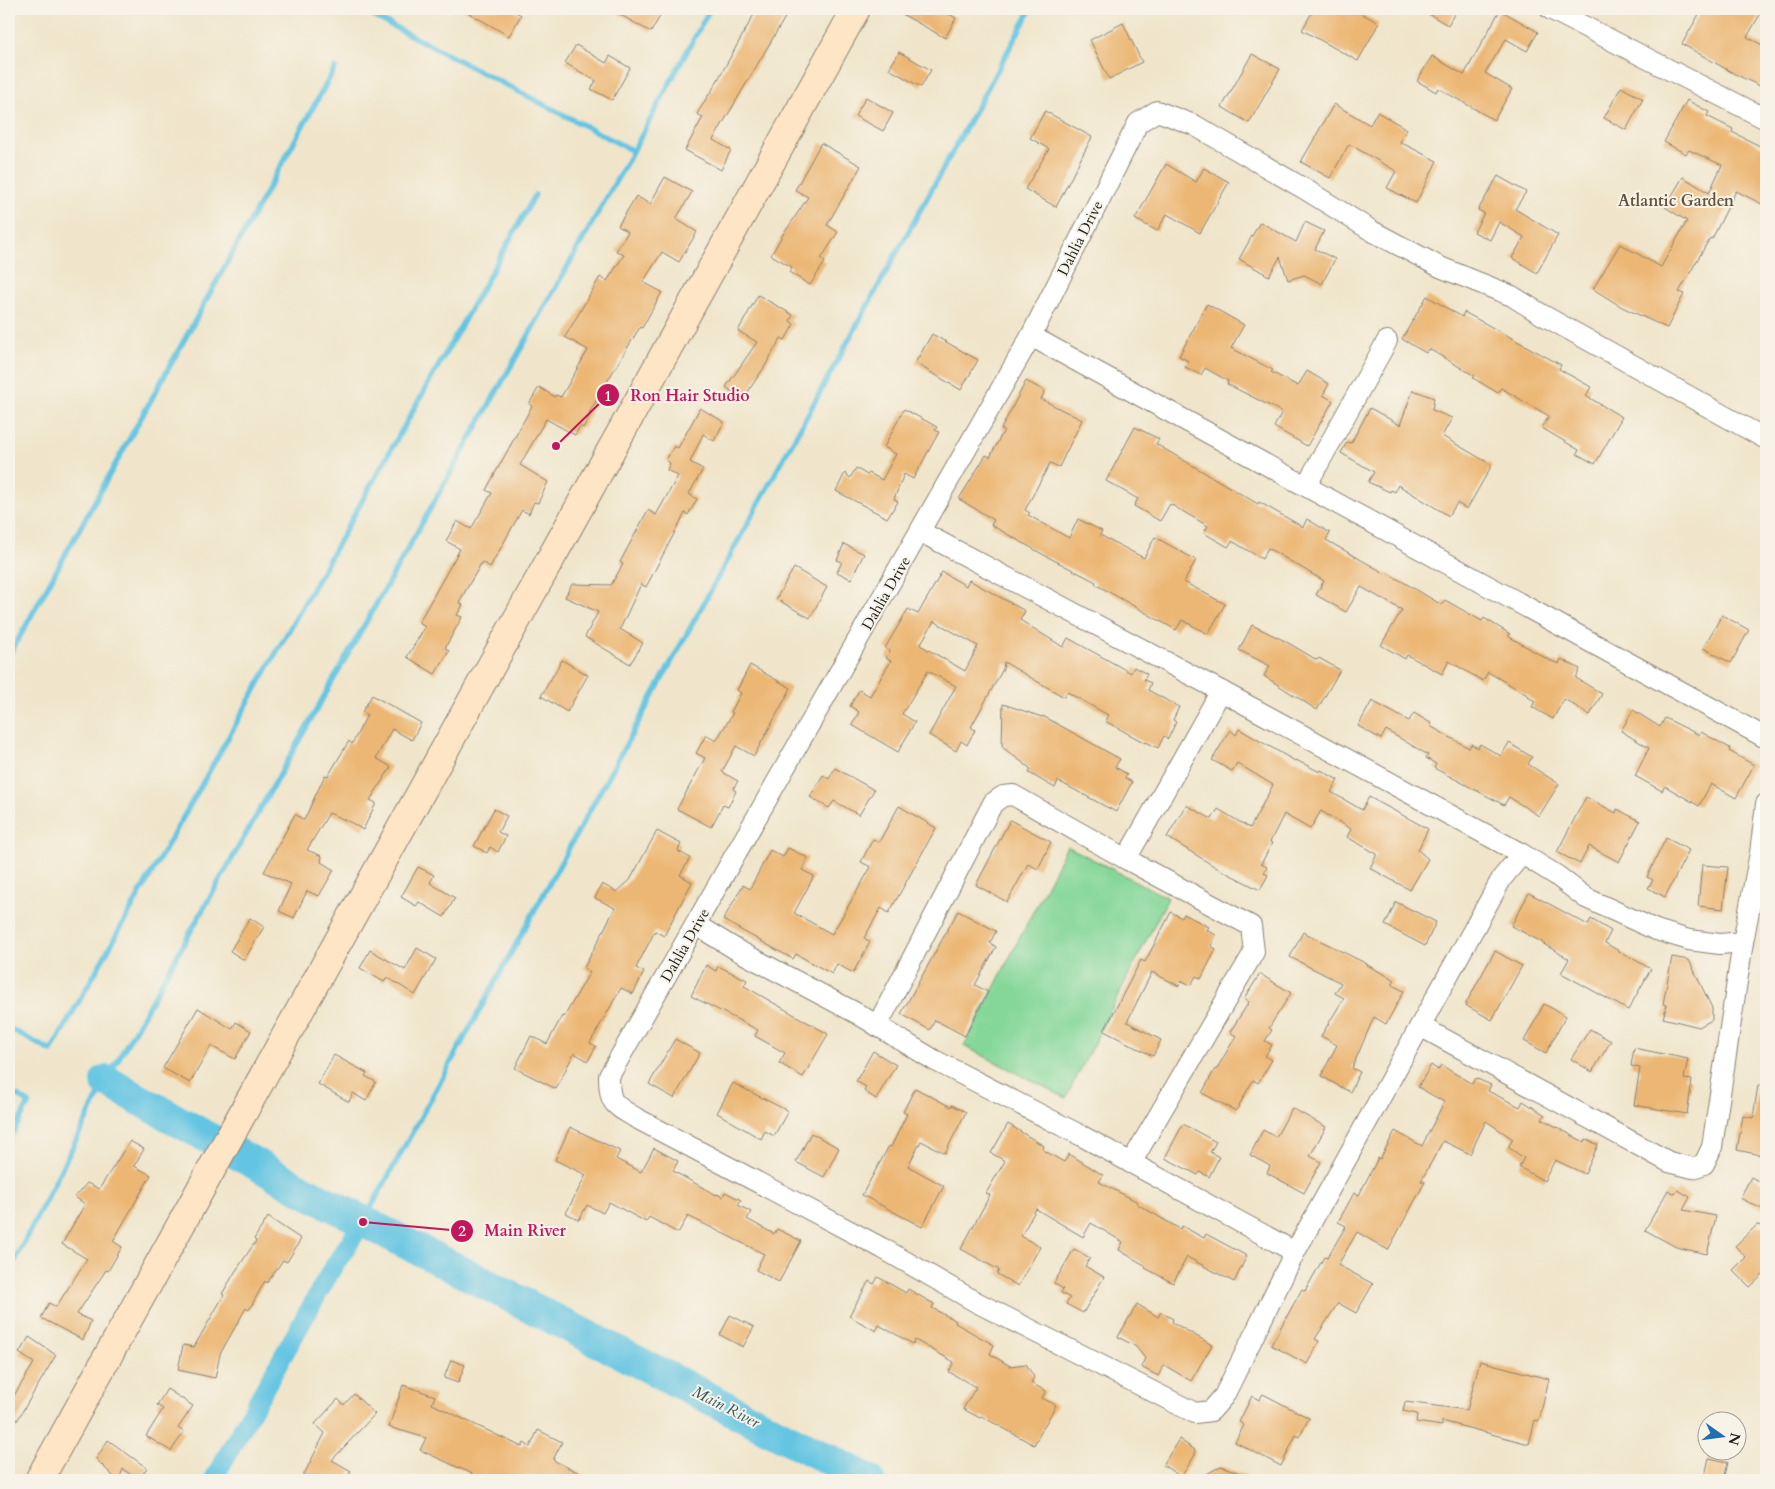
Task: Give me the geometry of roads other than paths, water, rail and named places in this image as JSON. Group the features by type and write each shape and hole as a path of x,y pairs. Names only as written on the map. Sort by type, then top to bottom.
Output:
{"main road":[{"path":"39,1480 856,9"}],"street":[{"path":"1550,9 1766,119"},
{"name":"Dahlia Drive","path":"1295,1252 1224,1396 1211,1411 1195,1413 976,1302 874,1244 636,1118 617,1106 609,1095 610,1076 1031,336 1138,123 1157,111 1194,125 1372,231 1440,267 1512,296 1766,439"},
{"path":"1031,336 1766,738"},
{"path":"1306,486 1386,341"},
{"path":"921,532 1221,691 1522,854 1556,874 1586,898 1656,930 1689,940 1720,944 1743,942"},
{"path":"1126,859 1221,691"},
{"path":"877,1026 993,803 1003,796 1013,794 1126,859 1251,926 1254,952 1131,1163"},
{"path":"1420,1026 1669,1162 1693,1168 1704,1164 1712,1147 1743,942 1760,853 1766,804"},
{"path":"696,925 934,1060 1131,1163 1295,1252 1502,878 1522,854"}],"waterway":[{"path":"360,9 633,151"},
{"path":"9,1272 106,1081 633,151 710,9"},
{"path":"363,1222 1031,9"},
{"path":"9,656 335,68"},
{"path":"9,1028 51,1051 535,195"},
{"name":"Main River","path":"106,1081 306,1192 869,1480"},
{"path":"9,1091 29,1103 9,1140"},
{"path":"213,1480 332,1269 363,1222"}],"place":[{"name":"Ron Hair Studio","path":"556,446"},
{"name":"Main River","path":"363,1222"}],"district":[{"name":"Atlantic Garden","path":"1676,201"}]}
